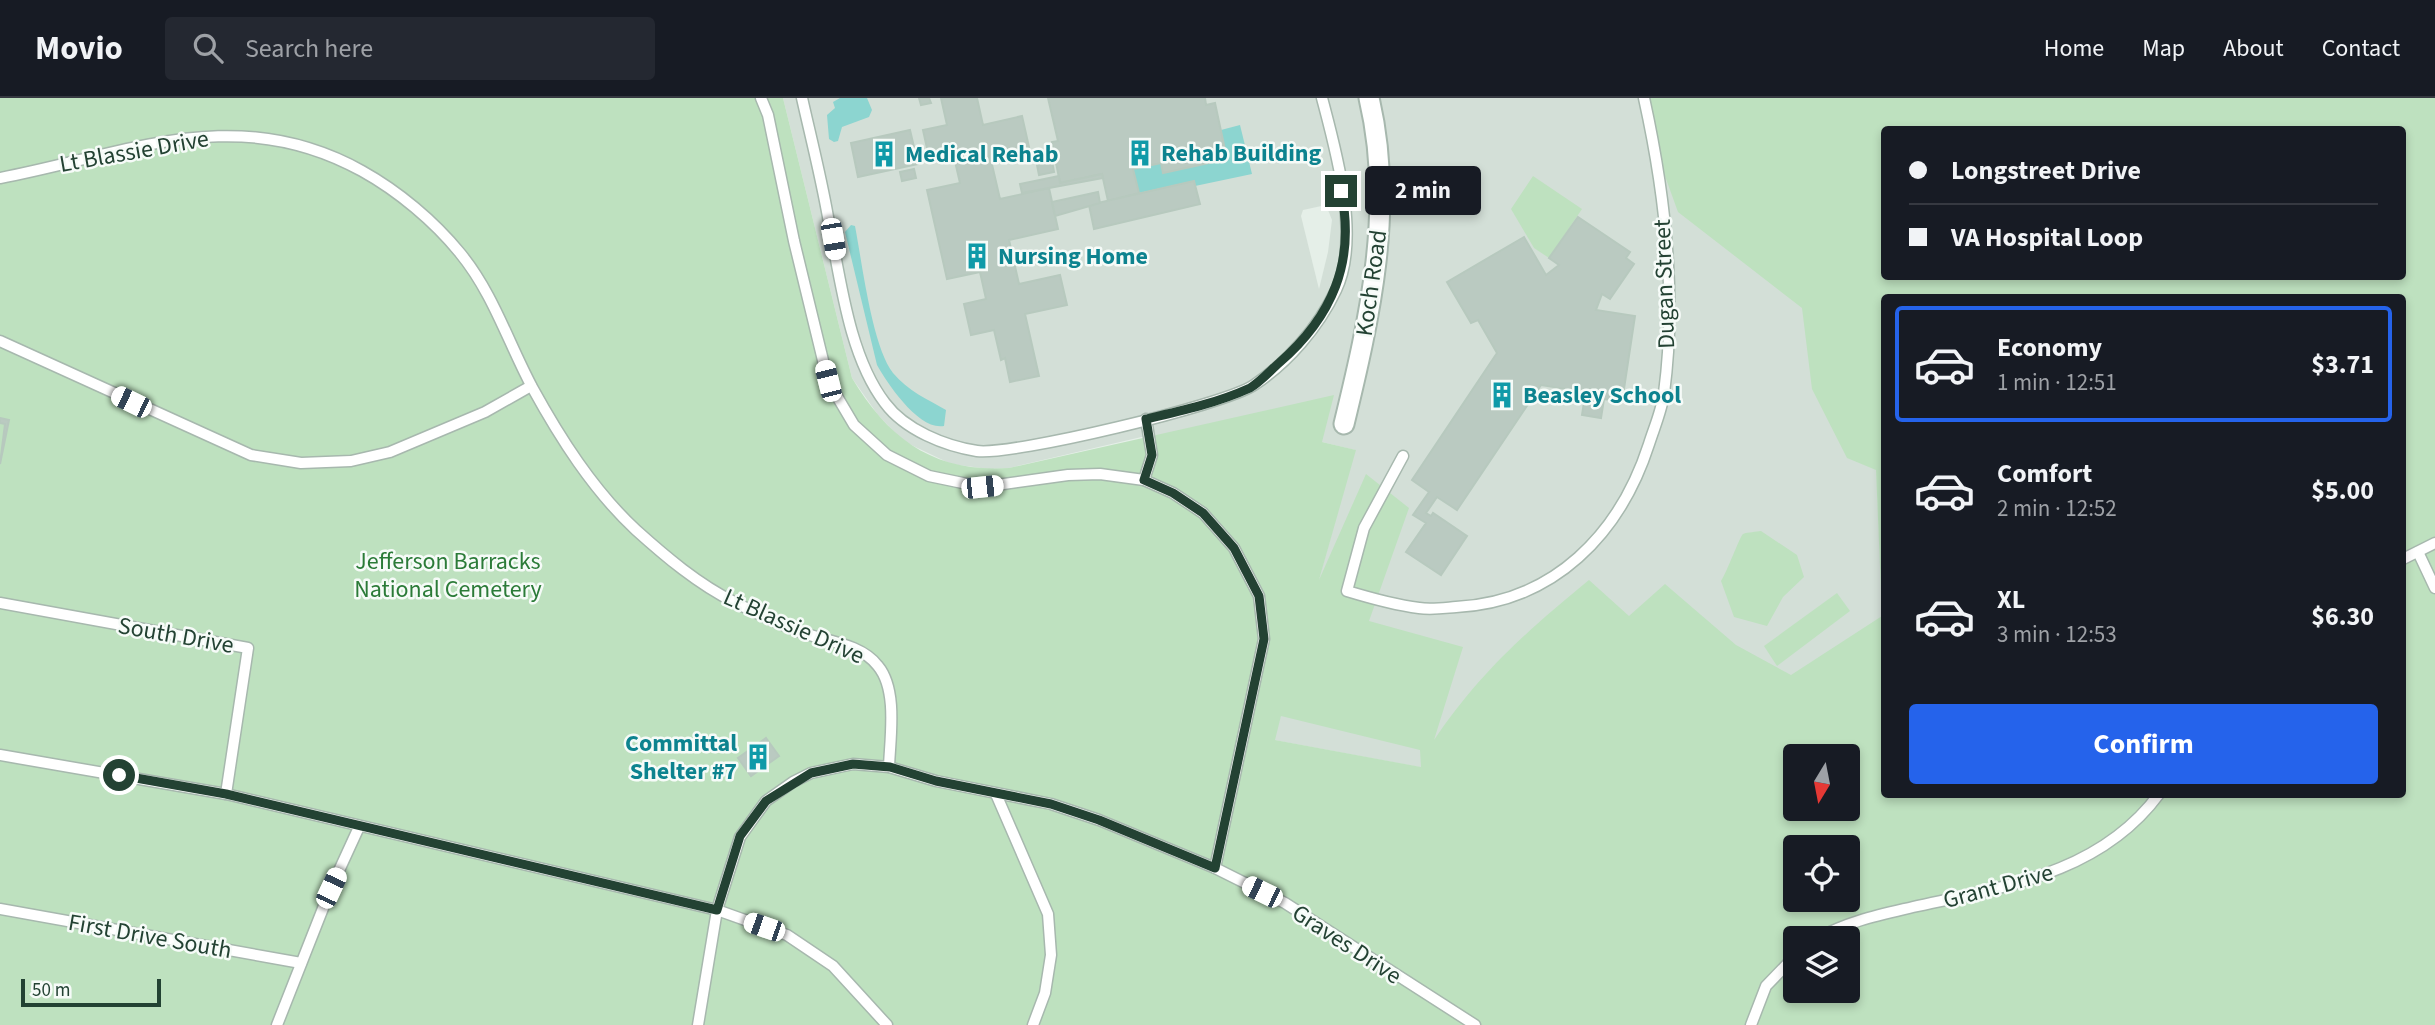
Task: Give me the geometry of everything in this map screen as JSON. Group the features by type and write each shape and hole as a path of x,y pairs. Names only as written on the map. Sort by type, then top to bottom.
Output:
{"street":[{"name":"Koch Road","path":"1343,424 1373,288 1381,216 1380,163 1368,98"}],"lane":[{"path":"761,98 768,115 794,241 828,381 854,425 887,455 918,471 982,487 1089,474 1144,480 1173,493 1203,513 1234,548 1259,596 1264,639 1215,868"},
{"path":"802,98 850,318 870,381 887,405 919,431 946,444 980,451 1015,449 1196,407 1252,387 1304,341 1337,289 1345,254 1346,213 1322,98"},
{"name":"Dugan Street","path":"1403,456 1364,528 1347,591 1422,609 1475,606 1520,596 1558,575 1587,550 1609,523 1643,463 1664,395 1669,294 1657,154 1644,98"},
{"name":"Lt Blassie Drive","path":"0,178 143,144 244,134 326,156 362,171 417,209 460,253 495,306 531,386 565,443 599,490 635,529 690,575 733,601 797,631 858,650 878,664 887,681 890,767"},
{"path":"0,341 251,455 301,463 351,461 390,452 485,412 531,386"},
{"path":"1144,480 1152,455 1146,419"},
{"path":"2406,558 2435,543"},
{"path":"2418,552 2435,588"},
{"name":"South Drive","path":"0,603 248,648 226,794"},
{"path":"0,755 226,794 717,910 787,935 833,966 887,1025"},
{"name":"Graves Drive","path":"698,1025 717,910 740,836 766,801 811,773 853,764 890,767 996,794 1051,804 1099,820 1215,868 1285,903 1475,1025"},
{"path":"996,794 1048,914 1051,955 1045,993 1033,1025"},
{"name":"Grant Drive","path":"1839,926 1877,914 2029,882 2072,865 2144,815 2156,798"},
{"path":"277,1025 359,827"},
{"name":"First Drive South","path":"0,909 301,963"},
{"path":"1751,1025 1766,986 1783,969"}],"shaded area":[{"path":"783,98 1862,98 1881,587 1881,798 1885,798 1891,855 1860,849 1860,835 1784,835 1274,740 1355,450 1322,442 1150,435 1009,468 989,469 951,464 903,441 878,415 852,378"}],"green space":[{"name":"Jefferson Barracks National Cemetery","path":"0,98 783,98 852,378 882,419 898,435 917,448 958,465 1009,468 1334,395 1322,442 1356,450 1319,580 1366,474 1409,508 1369,621 1463,647 1434,740 1487,673 1545,617 1589,580 1629,616 1665,584 1736,645 1791,675 1881,617 1881,798 2406,798 2406,294 1881,294 1881,592 1876,470 1847,458 1812,389 1802,308 1678,212 1657,154 1645,98 2435,98 2435,1025 0,1025","holes":["1281,716 1420,750 1421,767 1275,740"]},
{"path":"1533,176 1582,209 1549,258 1534,248 1511,209"},
{"path":"1761,531 1797,555 1804,577 1783,597 1767,626 1734,617 1721,581 1743,534"},
{"path":"1837,593 1850,611 1777,666 1764,646"}],"water":[{"path":"840,98 867,98 872,110 869,117 842,127 838,141 834,142 829,139 827,115 835,108 833,102"},
{"path":"1240,125 1252,174 1195,186 1193,181 1139,193 1133,169 1161,163 1164,173 1227,159 1221,130"},
{"path":"851,225 855,226 869,303 879,344 886,360 893,373 905,385 946,410 944,426 934,426 914,414 896,394 877,365 845,232"}],"pier":[{"path":"1326,205 1332,220 1319,289 1301,216 1303,210"}],"building":[{"path":"919,98 929,98 931,103 921,105"},
{"name":"Nursing Home","path":"941,98 977,98 983,125 1022,116 1029,147 990,156 1000,199 1049,188 1058,229 1009,240 1019,284 1060,275 1067,305 1025,314 1039,376 1010,382 1005,358 1001,360 994,330 971,335 964,304 986,299 980,272 947,279 927,190 960,183 954,157 930,162 923,130 947,125"},
{"name":"Rehab Building","path":"1048,98 1205,98 1206,105 1215,103 1227,159 1163,173 1161,163 1133,169 1139,193 1108,201 1102,174 1060,183 1052,142 1058,141"},
{"name":"Medical Rehab","path":"910,130 918,164 858,177 851,143"},
{"path":"1052,161 1054,172 1039,175 1037,165"},
{"path":"914,169 916,178 902,181 900,172"},
{"path":"1102,174 1103,178 1022,193 1020,184 1059,176 1060,183"},
{"path":"1194,181 1200,204 1094,229 1089,205"},
{"path":"1098,192 1100,203 1055,216 1052,202"},
{"name":"Beasley School","path":"1578,217 1630,252 1626,258 1634,264 1610,299 1602,294 1596,310 1635,316 1622,402 1604,399 1601,418 1582,415 1585,396 1572,394 1573,390 1541,385 1457,510 1437,497 1426,513 1431,516 1433,513 1467,536 1441,575 1406,552 1426,523 1413,515 1429,492 1412,480 1497,353 1478,320 1471,323 1447,282 1524,237 1546,275 1559,265 1549,258"},
{"path":"0,418 9,420 0,464 5,424 0,423"},
{"name":"Committal Shelter #7","path":"766,738 779,756 751,776 738,758"}],"place":[{"name":"Rehab Building","path":"1140,153"},
{"name":"Medical Rehab","path":"884,154"},
{"name":"Nursing Home","path":"977,256"},
{"name":"Beasley School","path":"1502,395"},
{"name":"Committal Shelter #7","path":"758,757"}],"route":[{"path":"119,775 226,794 717,910 740,836 766,801 811,773 853,764 890,767 936,781 1051,804 1099,820 1215,868 1264,639 1259,596 1234,548 1203,513 1173,493 1144,480 1152,455 1146,419 1196,407 1252,387 1304,341 1337,289 1345,254 1346,213 1341,191"}]}
